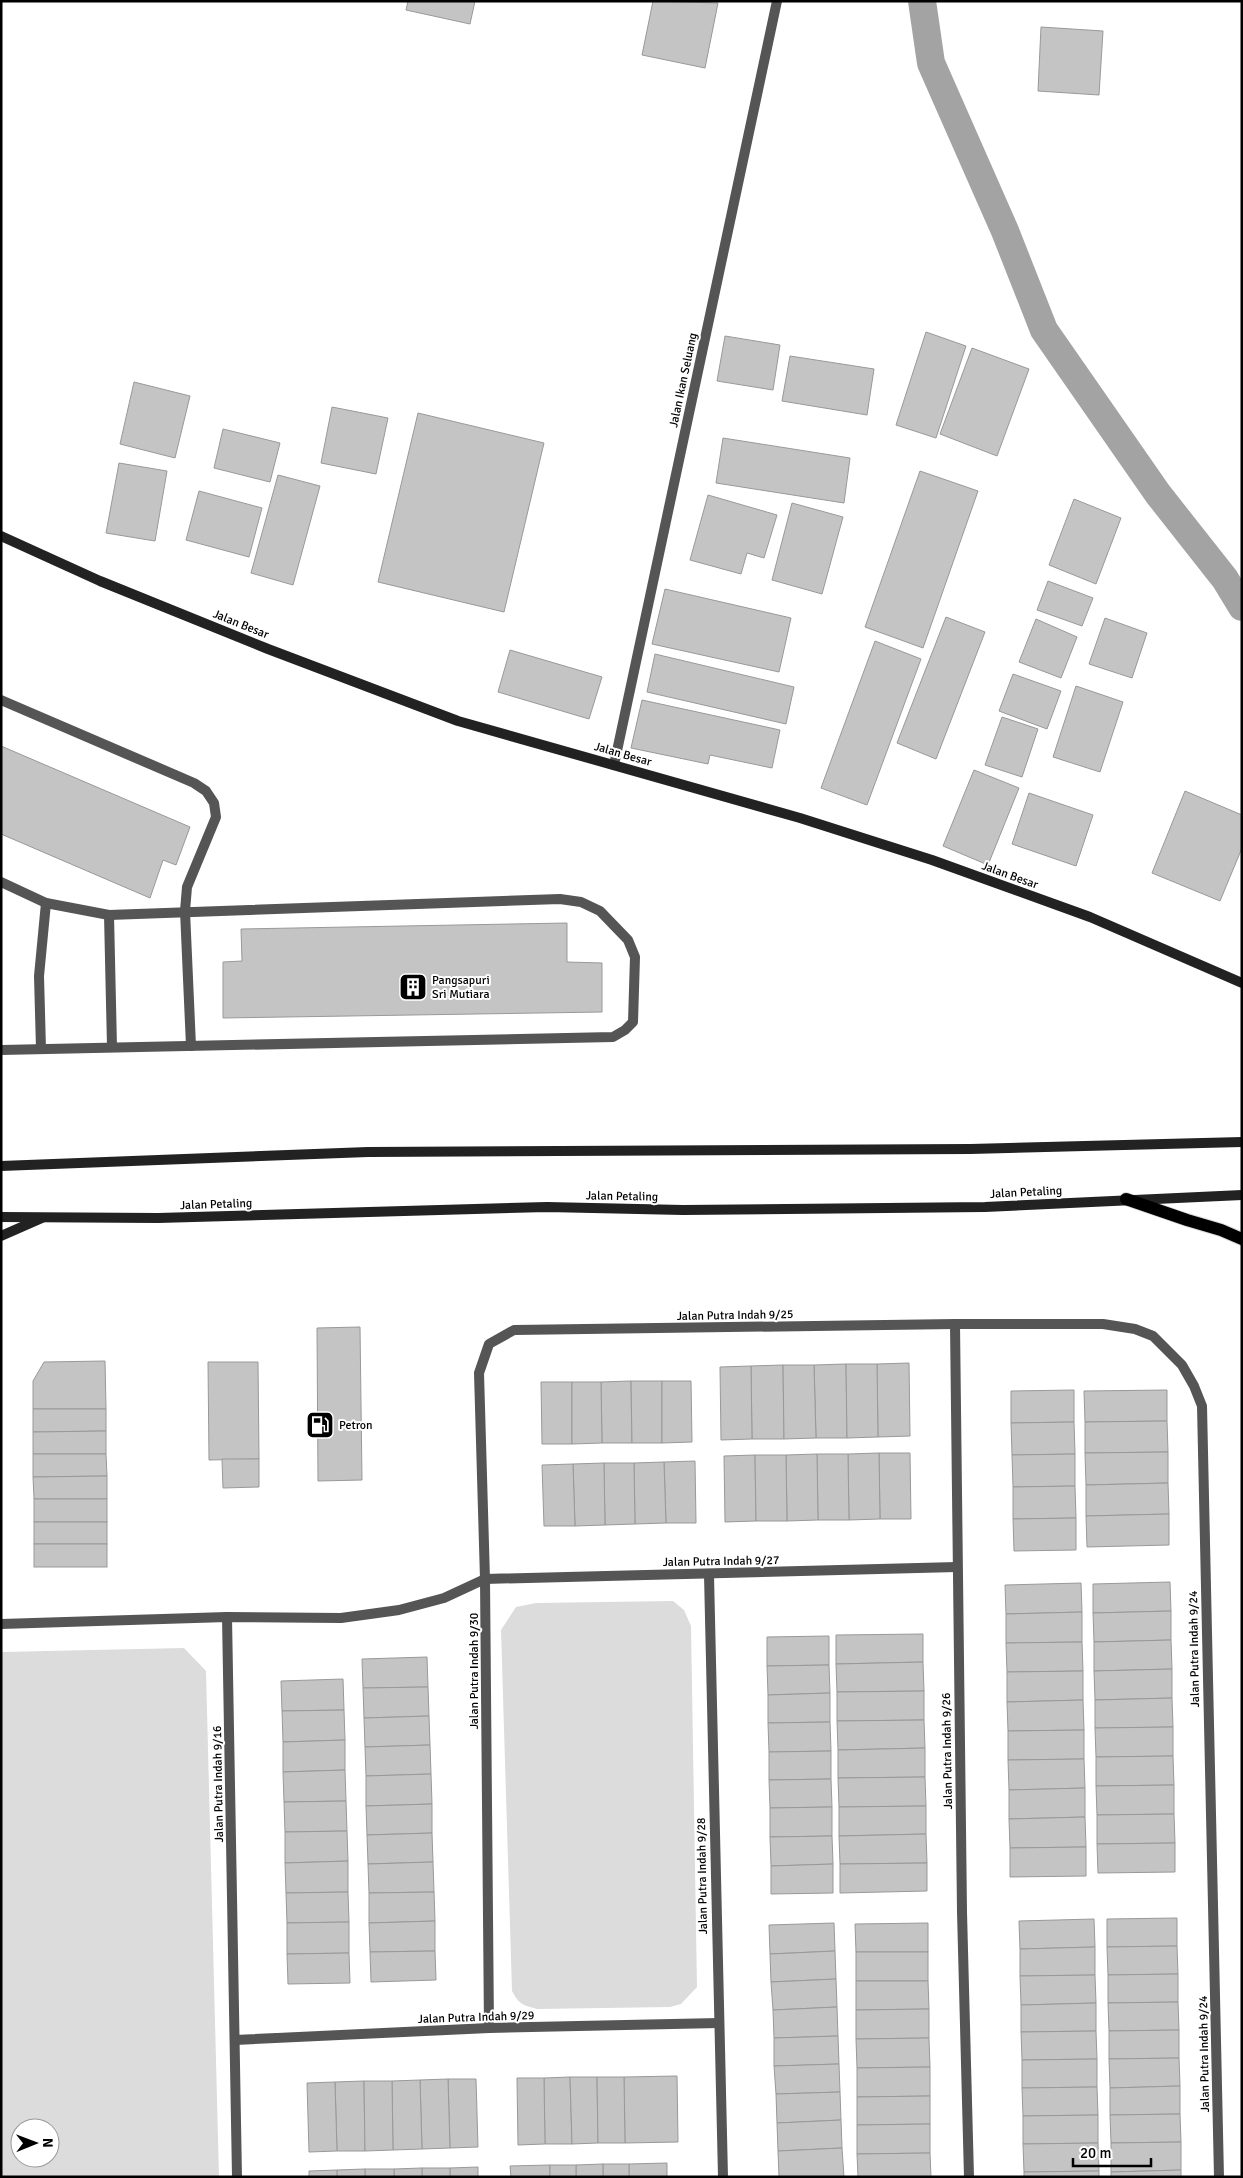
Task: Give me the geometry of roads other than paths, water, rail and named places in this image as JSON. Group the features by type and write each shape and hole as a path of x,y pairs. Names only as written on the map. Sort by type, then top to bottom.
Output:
{"main road":[{"name":"Jalan Besar","path":"1,536 100,581 313,667 458,721 800,818 932,860 1090,916 1242,983"},
{"path":"1,1166 368,1152 960,1149 1242,1142"},
{"name":"Jalan Petaling","path":"1,1217 158,1218 547,1207 683,1210 985,1207 1242,1195"},
{"path":"1126,1199 1221,1230 1242,1239"},
{"path":"1,1236 48,1216"}],"street":[{"name":"Jalan Ikan Seluang","path":"614,765 777,1"},
{"path":"1,700 194,783 206,791 214,803 216,818 187,887 185,911 191,1046"},
{"path":"1,882 46,903 109,915 560,899 581,902 600,911 628,940 635,956 633,1022 625,1030 612,1037 1,1050"},
{"path":"42,1049 39,976 46,903"},
{"path":"109,915 112,1047"},
{"name":"Jalan Putra Indah 9/25","path":"514,1330 955,1324"},
{"name":"Jalan Putra Indah 9/26","path":"955,1324 962,1912 969,2177"},
{"name":"Jalan Putra Indah 9/24","path":"955,1324 1103,1324 1135,1329 1153,1336 1182,1365 1194,1386 1202,1406 1219,2177"},
{"name":"Jalan Putra Indah 9/30","path":"488,2028 486,1580 479,1373 489,1344 514,1330"},
{"name":"Jalan Putra Indah 9/27","path":"486,1580 957,1567"},
{"name":"Jalan Putra Indah 9/28","path":"708,1575 722,2177"},
{"path":"1,1624 227,1617 341,1618 398,1610 444,1598 486,1580"},
{"name":"Jalan Putra Indah 9/16","path":"227,1617 237,2177"},
{"name":"Jalan Putra Indah 9/29","path":"234,2040 488,2028 718,2023"}],"waterway":[{"path":"922,1 931,63 1005,231 1044,330 1158,494 1225,579 1242,607"}],"place":[{"name":"Pangsapuri Sri Mutiara","path":"413,987"},
{"name":"Petron","path":"320,1425"}]}
